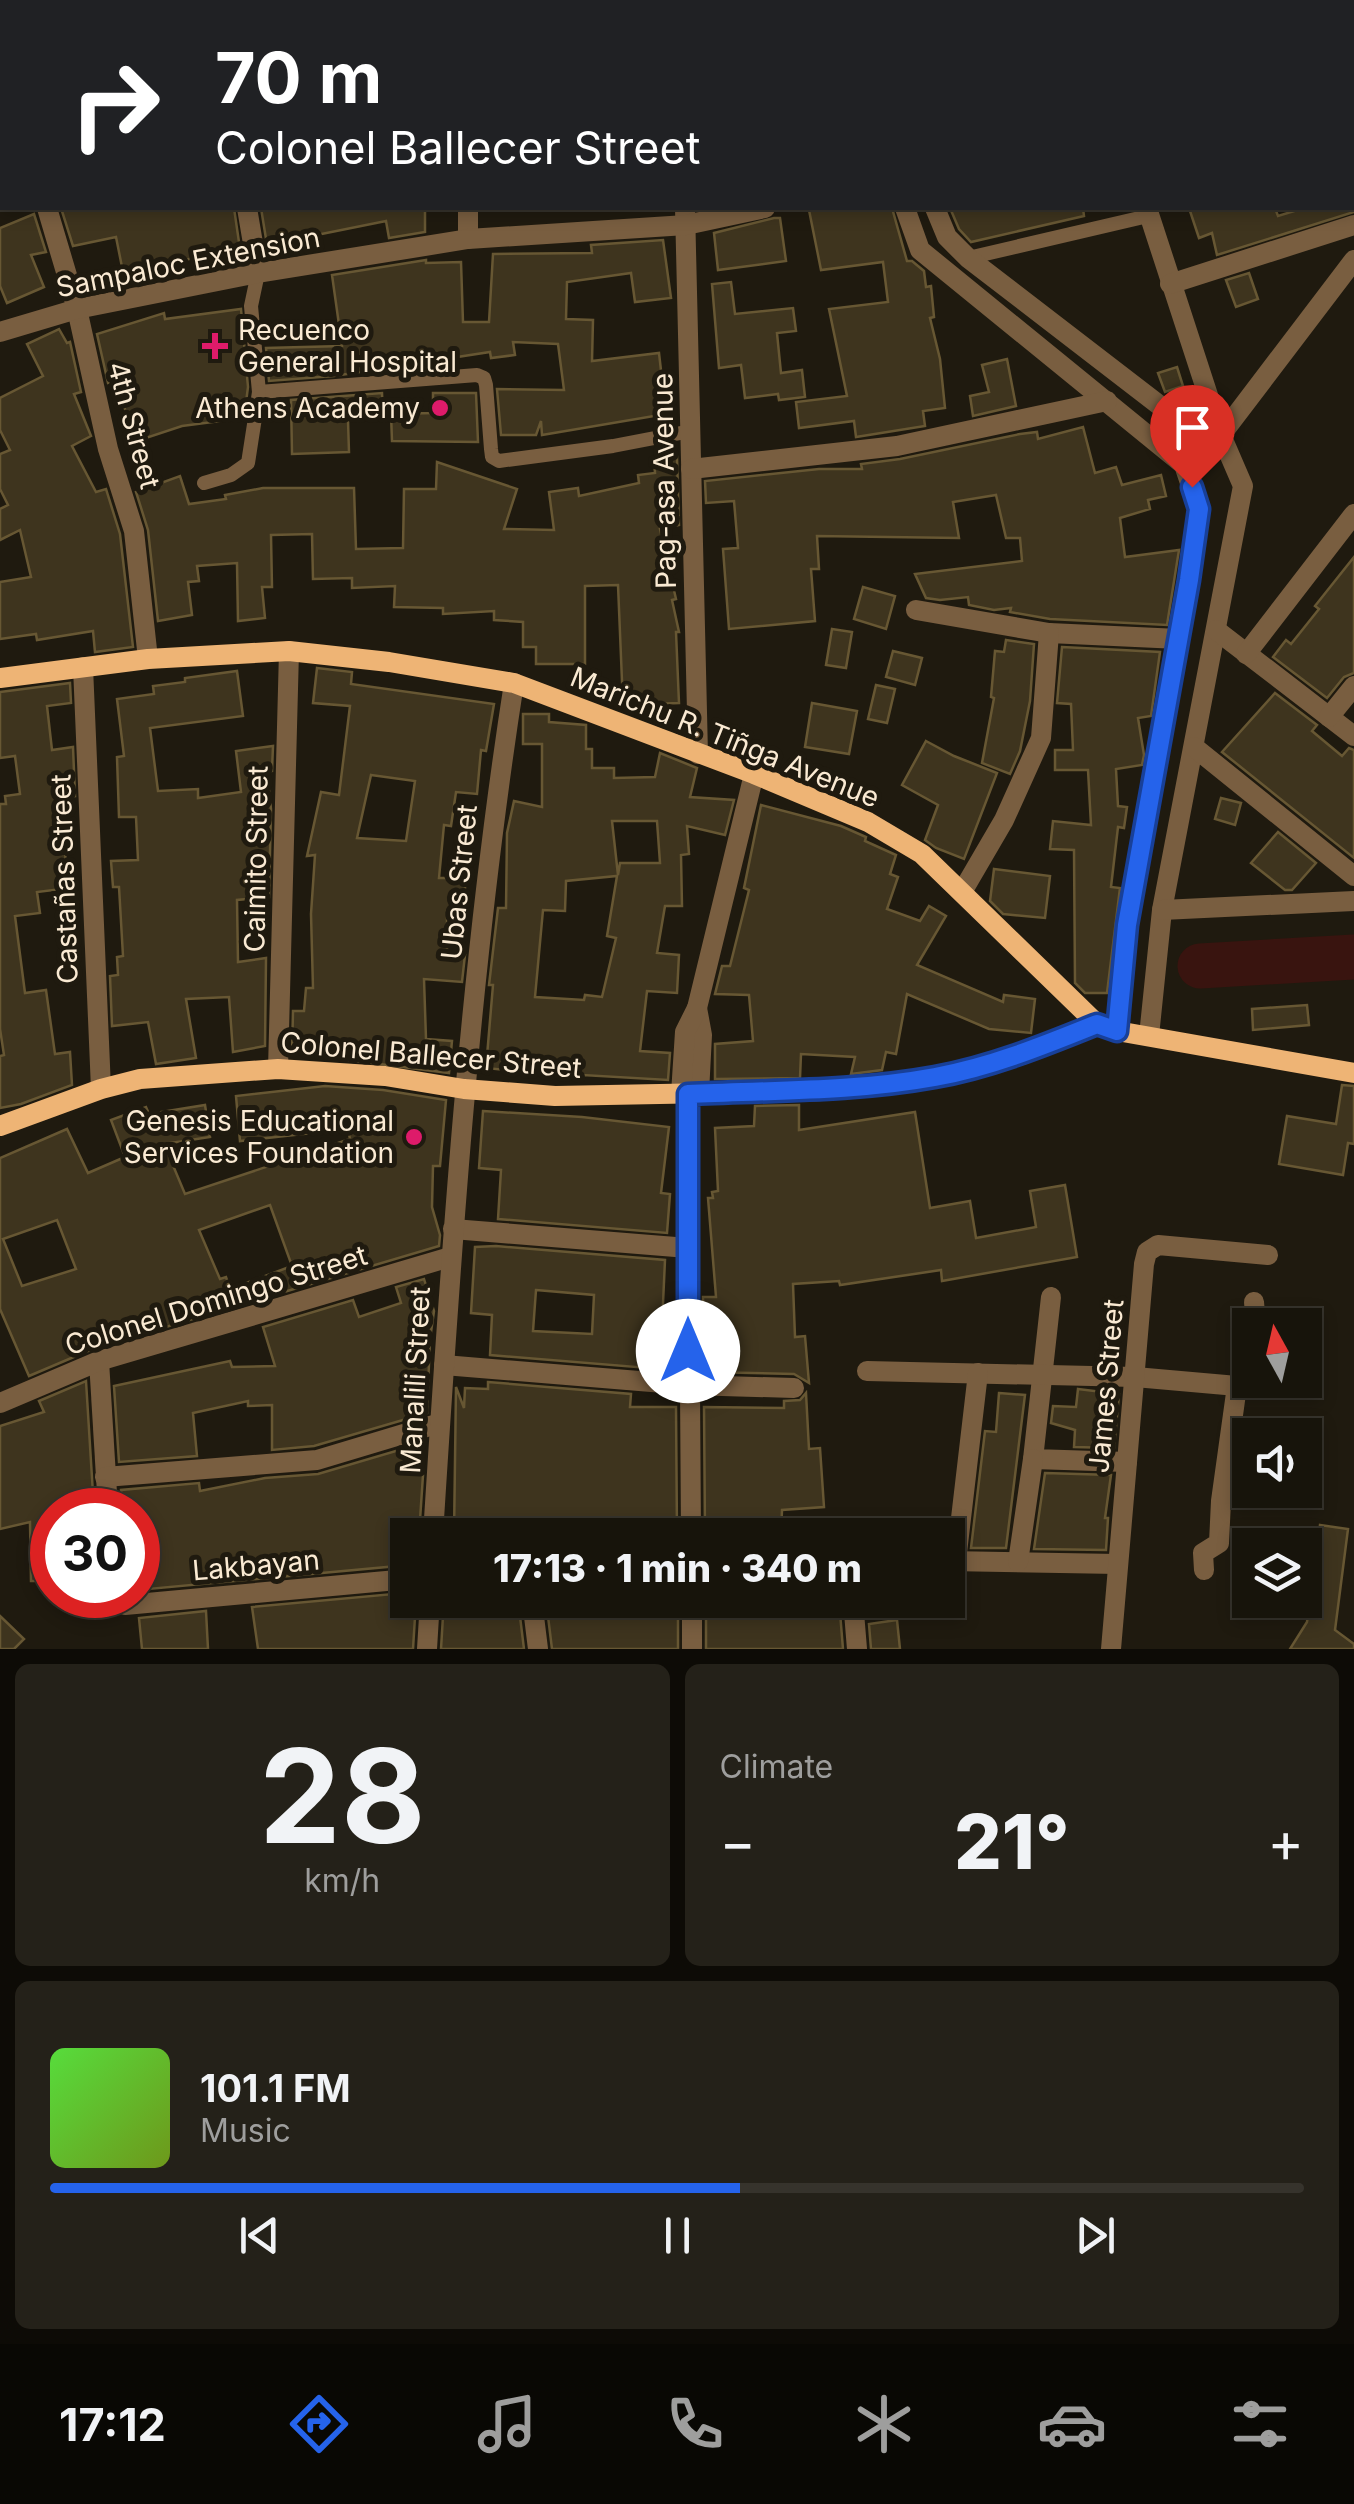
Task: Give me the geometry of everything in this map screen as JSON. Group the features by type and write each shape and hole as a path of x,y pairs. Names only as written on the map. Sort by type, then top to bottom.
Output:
{"main road":[{"name":"Marichu R. Tiñga Avenue","path":"0,678 148,659 288,651 389,662 514,683 754,774 868,822 922,854 1107,1028"},
{"path":"1107,1028 1354,1073"},
{"name":"Colonel Ballecer Street","path":"0,1126 140,1078 278,1069 385,1076 555,1096 822,1091 937,1077 1107,1028"}],"street":[{"name":"4th Street","path":"48,210 77,309 108,449 134,531 148,659"},
{"path":"247,210 258,273"},
{"path":"468,210 468,240"},
{"name":"Sampaloc Extension","path":"0,332 77,309 258,273 468,240 745,210"},
{"path":"906,210 920,250 1184,465 1199,509 1107,1028"},
{"path":"936,210 947,236 968,258 1163,408 1221,436"},
{"path":"1147,212 1221,436 1243,486 1162,910 1149,1036"},
{"name":"Pag-asa Avenue","path":"686,216 698,754"},
{"path":"1170,284 1354,225"},
{"path":"1221,436 1354,260"},
{"path":"691,469 897,446 1107,401"},
{"path":"1246,654 1352,522"},
{"path":"916,610 1049,633 1179,639"},
{"path":"1216,630 1354,736"},
{"path":"962,892 1004,820 1041,738 1049,633"},
{"name":"Caimito Street","path":"278,1069 288,651"},
{"name":"Castañas Street","path":"83,667 101,1089"},
{"name":"Ubas Street","path":"464,1088 492,819 514,683"},
{"path":"1330,717 1354,686"},
{"path":"1194,747 1354,876"},
{"path":"691,1518 689,1094 684,1032 696,1008 754,774"},
{"path":"1162,910 1354,901"},
{"name":"Manalili Street","path":"434,1518 464,1088"},
{"path":"452,1229 688,1248"},
{"name":"James Street","path":"1111,1649 1144,1264 1150,1248 1158,1245 1268,1256"},
{"name":"Colonel Domingo Street","path":"0,1403 99,1361 450,1258"},
{"path":"1018,1562 1045,1376 1051,1297"},
{"path":"1254,1302 1255,1308"},
{"path":"99,1361 106,1488"},
{"path":"444,1365 688,1385 794,1388"},
{"path":"868,1371 1232,1382"},
{"path":"958,1518 978,1373"},
{"path":"1204,1570 1203,1553 1219,1542 1221,1501 1241,1398"},
{"path":"105,1477 316,1460 440,1423"},
{"path":"1033,1459 1127,1462"},
{"path":"965,1561 1118,1564"},
{"name":"Lakbayan","path":"160,1603 390,1581"},
{"path":"427,1649 429,1618"},
{"path":"534,1618 538,1649"},
{"path":"692,1618 692,1649"},
{"path":"855,1618 858,1649"}],"lane":[{"path":"968,258 1147,212"},
{"path":"204,483 231,475 248,463 259,392 251,306 258,273"},
{"path":"259,392 477,375 486,384 490,449 492,457 499,461 691,432"}],"building":[{"path":"62,210 234,210 240,249 123,272 116,237 73,246"},
{"path":"261,210 425,210 425,232 389,238 386,221 267,245"},
{"path":"809,210 893,210 907,261 924,271 926,287 931,286 934,317 930,318 940,359 945,408 923,411 925,426 856,437 854,421 799,428 796,402 847,396 829,309 888,302 883,262 821,270"},
{"path":"951,210 1083,210 1084,216 971,242 959,229"},
{"path":"1190,210 1276,210 1278,216 1298,210 1354,210 1217,255 1212,233 1199,238"},
{"path":"34,214 46,252 31,255 44,287 7,303 0,286 0,228"},
{"path":"780,218 786,261 718,270 714,233"},
{"path":"663,240 671,298 635,302 631,273 567,282 566,319 593,320 592,361 659,353 666,414 542,435 541,421 536,435 501,435 497,389 564,390 558,344 513,342 515,355 491,358 490,352 334,376 269,381 266,348 342,346 332,275 426,260 461,262 463,322 489,322 493,254 592,253 591,245"},
{"path":"1249,273 1258,299 1236,307 1226,280"},
{"path":"731,282 735,314 793,308 796,331 777,333 781,373 802,370 805,397 779,400 778,394 745,398 741,365 719,368 712,284"},
{"path":"241,309 248,387 244,418 182,426 134,442 117,380 108,383 97,334 164,313 165,319"},
{"path":"59,329 70,342 81,392 74,394 91,436 72,446 96,492 106,489 120,534 133,647 95,652 93,631 37,640 36,634 0,639 0,582 31,577 20,530 0,540 0,509 8,505 0,489 0,454 10,450 0,430 0,398 43,376 27,344"},
{"path":"1007,359 1016,406 973,416 970,396 989,392 982,365"},
{"path":"1177,367 1183,386 1165,392 1158,373"},
{"path":"382,393 383,419 348,420 349,452 292,454 291,400"},
{"path":"433,393 476,393 478,442 392,441 391,414 433,413"},
{"path":"1083,427 1095,473 1116,467 1122,485 1161,475 1166,496 1148,500 1150,509 1120,518 1125,557 1179,550 1167,625 1050,619 1010,612 1011,608 994,610 969,605 968,597 926,598 915,574 1022,561 1020,538 1006,538 996,495 953,502 959,538 817,536 819,569 811,569 815,621 729,629 723,549 738,548 734,501 706,503 705,481 819,469 862,469 861,464 1020,434 1037,432 1038,439"},
{"path":"677,457 679,525 660,529 676,599 672,600 679,632 679,703 623,705 618,585 585,586 585,664 536,664 536,647 523,647 523,622 494,620 494,611 443,614 443,608 394,607 395,586 352,588 352,578 313,579 312,534 271,535 272,587 262,587 265,618 238,621 237,563 197,566 199,581 188,582 192,615 158,621 148,530 136,492 180,476 189,504 263,488 354,488 356,549 403,548 404,489 436,489 437,462 517,489 504,529 554,530 549,492 578,488 579,496 639,483 638,475 655,473 654,460"},
{"path":"1354,557 1354,673 1344,677 1327,698 1273,657 1286,640 1291,644"},
{"path":"863,587 895,596 886,629 854,619"},
{"path":"832,629 852,632 846,668 826,665"},
{"path":"1006,640 1034,644 1030,701 1020,751 1010,774 982,763 994,698 991,697 995,651 1004,652"},
{"path":"1062,647 1160,652 1151,716 1138,718 1142,765 1116,769 1118,806 1127,807 1124,828 1118,827 1111,887 1120,888 1107,993 1085,993 1075,983 1074,850 1050,849 1053,821 1091,825 1088,770 1055,770 1055,750 1073,750 1071,704 1057,703"},
{"path":"893,651 922,658 915,685 886,677"},
{"path":"317,668 352,672 351,684 494,704 486,751 481,750 477,794 456,792 451,826 444,825 439,878 465,878 465,911 447,911 447,954 465,955 462,982 424,979 426,1039 452,1041 449,1073 348,1060 347,1050 292,1054 293,1011 304,1011 306,988 313,988 311,914 315,855 307,856 321,792 339,795 350,706 313,703","holes":["371,775 415,781 406,841 357,838"]},
{"path":"237,671 243,716 150,728 158,791 198,789 198,798 241,792 236,751 273,746 272,771 267,772 271,809 269,897 237,900 238,962 266,958 265,1046 233,1052 229,997 186,999 196,1058 156,1064 148,1022 112,1026 110,976 118,975 117,957 123,956 119,887 113,887 111,861 138,860 136,817 119,817 117,757 124,756 117,699 154,694 153,686 185,682 185,678"},
{"path":"70,683 71,703 47,706 52,750 73,747 75,796 65,797 71,839 63,840 70,888 37,892 40,913 15,916 25,993 46,990 55,1054 70,1052 72,1085 0,1108 0,1056 4,1055 0,1029 0,804 6,804 5,796 20,794 15,756 0,758 0,692"},
{"path":"876,685 895,689 887,723 868,719"},
{"path":"1275,693 1317,725 1312,731 1342,756 1349,748 1354,750 1354,858 1222,752"},
{"path":"812,703 857,711 849,754 805,747"},
{"path":"523,714 549,714 549,722 586,725 586,749 592,749 592,768 614,768 614,778 655,777 660,753 697,768 690,797 734,800 725,835 687,826 689,854 681,855 682,906 665,906 657,953 679,955 677,993 647,991 640,1051 670,1053 668,1080 583,1078 486,1068 493,985 489,985 498,908 506,908 507,833 514,801 542,807 542,744 523,744","holes":["612,821 657,821 660,863 620,863 618,875","617,876 607,936 616,938 602,997 535,997 543,910 565,911 566,881"]},
{"path":"926,741 997,773 964,859 925,840 938,805 902,785"},
{"path":"1221,798 1241,803 1235,825 1215,819"},
{"path":"761,805 841,826 896,855 890,874 898,877 887,909 920,921 929,906 946,916 917,965 1003,1002 1004,995 1035,999 1031,1033 989,1029 907,994 896,1054 886,1052 882,1070 851,1074 855,1057 801,1054 800,1078 715,1079 715,1044 753,1041 749,995 715,994 722,966 730,966 749,890 744,888"},
{"path":"1278,832 1316,863 1292,890 1285,890 1251,863"},
{"path":"994,869 1050,876 1045,918 1003,914 990,901"},
{"path":"1307,1005 1309,1025 1253,1030 1252,1009"},
{"path":"1342,1085 1354,1086 1354,1144 1348,1143 1343,1175 1279,1164 1287,1116 1336,1124"},
{"path":"325,1086 446,1100 440,1166 433,1166 432,1207 439,1246 95,1348 29,1376 0,1309 0,1158 67,1129 88,1173 125,1157 111,1120 146,1107 149,1114 205,1105 210,1137 164,1144 185,1194 350,1139 348,1129 240,1141 236,1096","holes":["270,1205 292,1266 230,1289 226,1277 220,1279 199,1230","57,1220 76,1269 22,1286 3,1239"]},
{"path":"799,1105 799,1130 915,1112 930,1208 970,1201 976,1238 1036,1227 1030,1191 1065,1185 1077,1257 942,1281 941,1270 840,1285 839,1281 793,1284 795,1337 805,1336 809,1383 794,1374 704,1372 703,1297 716,1297 708,1198 718,1191 715,1128 754,1126 755,1106"},
{"path":"483,1111 669,1127 661,1193 670,1194 667,1233 498,1219 501,1170 479,1168"},
{"path":"475,1247 665,1260 660,1369 490,1355 492,1315 471,1313","holes":["536,1290 594,1295 592,1334 533,1331"]},
{"path":"424,1279 434,1311 427,1413 314,1446 272,1450 272,1405 248,1406 248,1401 193,1413 197,1456 119,1462 114,1386 230,1361 232,1367 275,1366 263,1327 353,1300 359,1317 401,1303 396,1287"},
{"path":"86,1381 93,1488 30,1488 30,1522 0,1529 0,1426 44,1412 39,1401"},
{"path":"488,1382 631,1394 630,1407 676,1407 677,1518 454,1518 456,1387 464,1408 465,1388 488,1389"},
{"path":"1078,1389 1119,1394 1114,1448 1074,1447 1075,1430 1051,1423 1053,1406 1076,1407"},
{"path":"806,1393 809,1449 820,1448 824,1507 782,1510 782,1518 705,1518 704,1407 784,1408 784,1401 800,1400"},
{"path":"999,1393 1025,1395 1006,1548 971,1548 985,1431 996,1432"},
{"path":"416,1445 423,1475 420,1518 390,1518 390,1567 160,1588 160,1488 143,1488 199,1483 200,1491 265,1478 318,1474"},
{"path":"1045,1473 1111,1475 1105,1518 1106,1550 1034,1549"},
{"path":"1320,1525 1348,1529 1335,1630 1354,1644 1354,1649 1290,1649 1308,1618 1322,1618"},
{"path":"390,1594 390,1618 415,1618 413,1649 258,1649 252,1607"},
{"path":"206,1611 208,1649 142,1649 139,1618"},
{"path":"0,1616 24,1639 14,1649 0,1649"},
{"path":"443,1618 520,1618 524,1649 441,1649"},
{"path":"548,1618 678,1618 678,1649 552,1649"},
{"path":"706,1618 840,1618 843,1649 706,1649"},
{"path":"897,1620 900,1649 871,1649 869,1624"}],"waterway":[{"path":"1200,966 1354,957"}],"place":[{"name":"Recuenco General Hospital","path":"215,346"},
{"name":"Athens Academy","path":"440,408"},
{"name":"Genesis Educational Services Foundation","path":"414,1137"}],"route":[{"path":"688,1351 688,1094 822,1091 937,1077 1022,1055 1097,1024 1117,1031 1127,925 1199,509 1192,487"}]}
